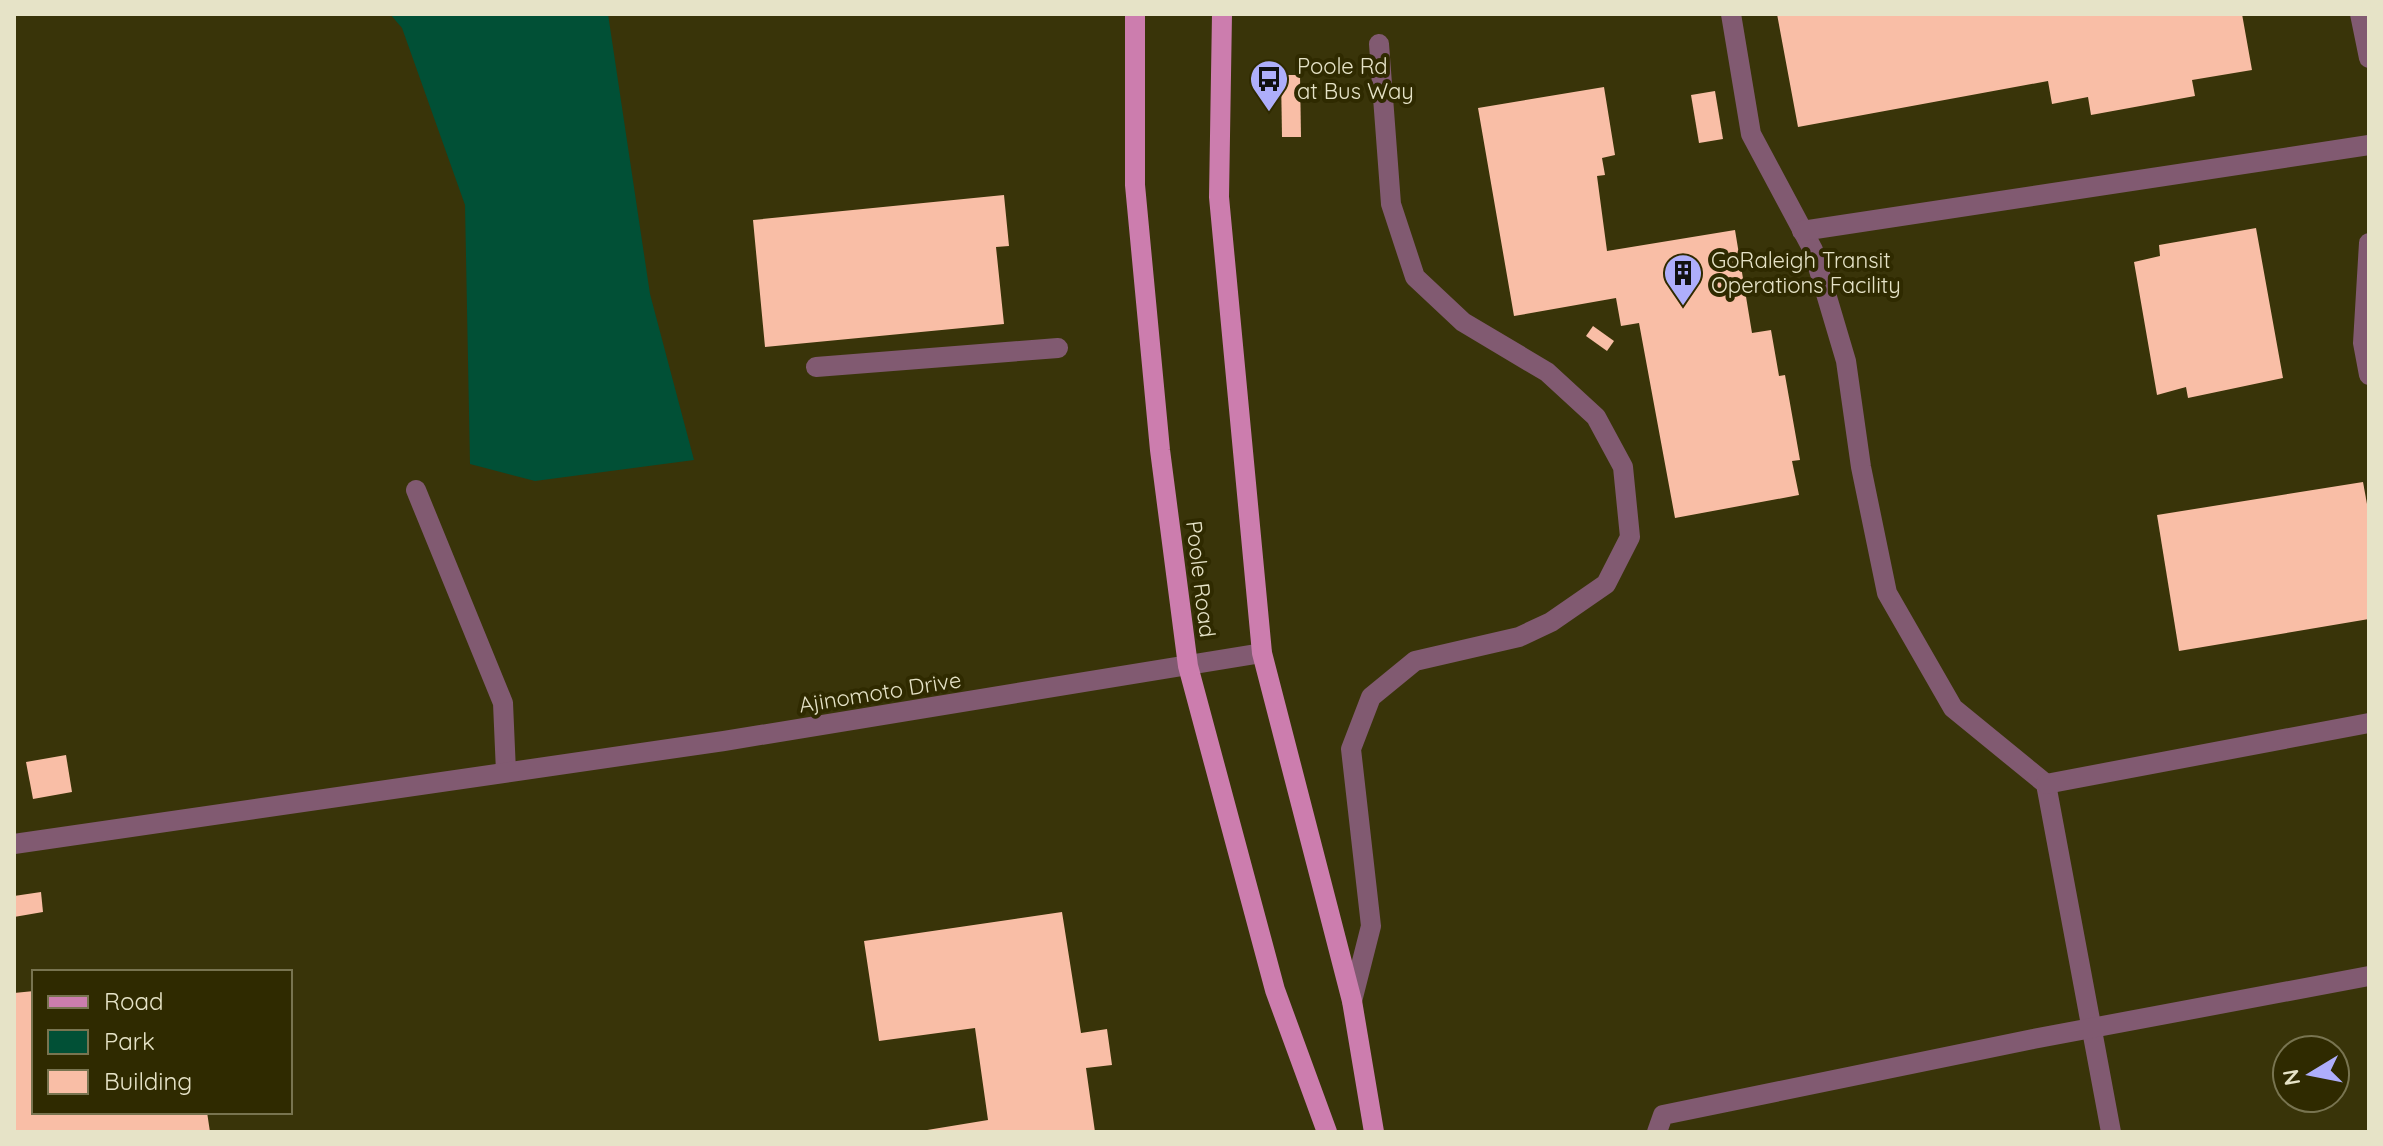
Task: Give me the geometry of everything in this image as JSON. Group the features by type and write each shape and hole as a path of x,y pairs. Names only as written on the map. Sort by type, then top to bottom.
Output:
{"main road":[{"name":"Poole Road","path":"1135,14 1135,185 1160,450 1188,666 1275,990 1327,1132"},
{"path":"1222,14 1219,197 1262,653 1352,1001 1374,1132"}],"street":[{"path":"1731,14 1751,134 1813,250 1846,361 1861,467 1887,593 1953,708 2046,784 2111,1132"},
{"path":"2360,14 2369,58"},
{"path":"1352,1001 1371,926 1351,749 1371,697 1415,661 1519,637 1551,622 1606,584 1630,537 1623,467 1596,417 1547,372 1463,322 1415,277 1391,204 1379,44"},
{"path":"1802,231 2369,145"},
{"path":"2369,243 2363,343 2369,375"},
{"path":"816,367 1058,348"},
{"path":"416,490 503,703 506,772"},
{"name":"Ajinomoto Drive","path":"14,844 724,741 1262,653"},
{"path":"2046,784 2369,723"},
{"path":"1657,1132 1663,1115 2369,976"}],"green space":[{"path":"390,14 608,14 650,294 694,460 535,481 470,464 465,205 402,28"}],"building":[{"path":"1777,14 2242,14 2252,70 2192,80 2195,96 2091,115 2088,97 2052,104 2048,81 1798,127"},
{"path":"1281,75 1300,75 1301,137 1282,137"},
{"name":"GoRaleigh Transit Operations Facility","path":"1604,87 1615,155 1602,158 1605,175 1597,176 1607,251 1735,230 1752,333 1771,330 1779,376 1785,375 1800,460 1792,461 1799,495 1675,518 1639,323 1621,326 1616,298 1514,316 1478,108"},
{"path":"1715,91 1723,139 1699,143 1691,95"},
{"path":"1004,195 1009,246 996,247 1004,324 765,347 753,220"},
{"path":"2256,228 2283,378 2188,398 2186,387 2157,395 2134,262 2160,256 2159,245"},
{"path":"1593,326 1614,341 1607,351 1586,336"},
{"path":"2363,482 2369,515 2369,619 2179,651 2157,515"},
{"path":"66,755 72,792 33,799 26,762"},
{"path":"41,892 43,912 14,917 14,896"},
{"path":"1062,912 1081,1033 1107,1029 1112,1065 1086,1068 1095,1132 915,1132 988,1120 975,1028 879,1041 864,941"},
{"path":"32,991 32,1114 207,1114 210,1132 14,1132 14,993"}],"place":[{"name":"Poole Rd at Bus Way","path":"1269,113"},
{"name":"GoRaleigh Transit Operations Facility","path":"1683,307"}]}
